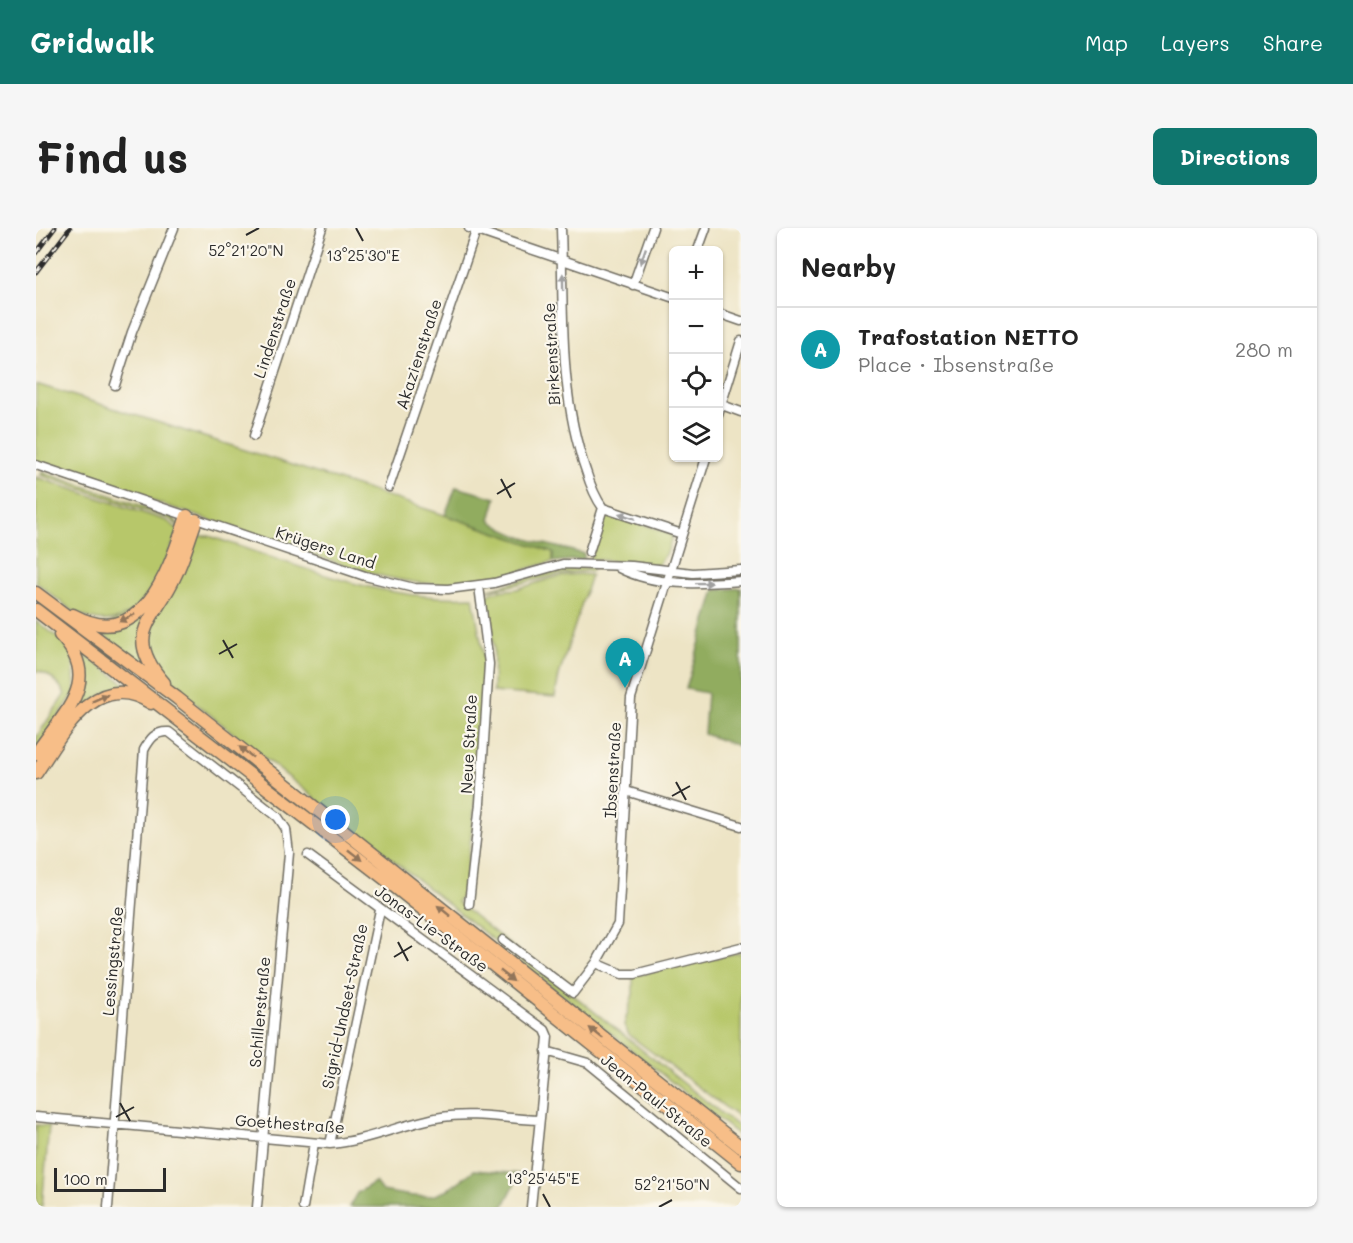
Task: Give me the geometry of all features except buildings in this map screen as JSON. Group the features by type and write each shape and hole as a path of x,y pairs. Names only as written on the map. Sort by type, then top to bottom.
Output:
{"highway":[{"path":"36,593 76,617 91,622 106,624 126,620 144,607 166,577 192,518"},
{"path":"177,698 147,660 144,633 152,612 175,578 192,518"},
{"path":"36,593 177,698 741,1147"},
{"path":"36,610 201,735 741,1163"},
{"path":"36,610 72,648 78,661 80,677 73,703 36,754"},
{"path":"36,773 78,714 94,700 108,694 126,693 144,699 201,735"}],"street":[{"path":"116,386 132,332 174,228"},
{"name":"Lindenstraße","path":"254,436 322,228"},
{"name":"Birkenstraße","path":"561,228 567,398 578,450 603,508"},
{"path":"633,285 653,228"},
{"path":"699,246 706,228"},
{"path":"472,229 669,296"},
{"name":"Akazienstraße","path":"389,487 472,229"},
{"path":"723,315 741,321"},
{"path":"723,402 741,341"},
{"path":"723,405 741,412"},
{"name":"Ibsenstraße","path":"503,940 573,993 596,963 618,924 631,698 705,462"},
{"name":"Krügers Land","path":"36,465 390,584 431,589 479,586 563,564 693,573 741,570"},
{"path":"589,552 603,508 682,534"},
{"name":"Krügers Land","path":"616,567 658,582 690,584 741,581"},
{"name":"Neue Straße","path":"468,904 480,803 489,664 479,586"},
{"name":"Schillerstraße","path":"169,732 282,822 287,836 288,853 257,1207"},
{"name":"Lessingstraße","path":"108,1207 144,750 151,738 158,733 169,732"},
{"path":"626,791 741,826"},
{"name":"Jonas-Lie-Straße","path":"308,855 380,910 539,1024 548,1037 546,1051"},
{"name":"Sigrid-Undset-Straße","path":"330,1144 380,910"},
{"path":"596,963 622,974 635,974 741,947"},
{"path":"531,1207 546,1051"},
{"name":"Jean-Paul-Straße","path":"546,1051 588,1063 741,1188"},
{"name":"Goethestraße","path":"36,1117 330,1144 351,1142 412,1123 453,1116 539,1120"},
{"path":"303,1207 314,1143"}],"green space":[{"path":"36,384 425,508 554,552 553,562 499,577 465,583 432,584 400,580 353,568 36,462"},
{"path":"42,472 172,516 180,527 170,519 41,475"},
{"path":"36,477 167,521 179,530 154,583 144,599 131,611 116,619 98,620 77,613 36,582"},
{"path":"456,487 496,498 490,520 500,527 535,541 584,554 584,559 553,562 553,552 445,515"},
{"path":"607,511 673,535 667,553 658,565 590,559 603,514"},
{"path":"194,536 209,536 372,588 405,594 473,597 485,664 474,811 464,893 457,902 741,1129 741,1137 164,678 150,656 149,628"},
{"path":"593,567 592,571 565,573 486,590 563,568"},
{"path":"591,575 559,675 555,697 493,692 494,647 486,597 497,591 517,589 562,576"},
{"path":"741,588 741,747 704,734 707,693 686,689 715,590"},
{"path":"153,602 150,610 146,667 93,627 101,628"},
{"path":"36,621 65,643 73,656 75,692 36,750 36,738 65,694 53,679 36,671"},
{"path":"76,648 135,691 110,690 70,716 84,686"},
{"path":"741,952 741,1119 629,1035 624,1025 633,994 633,976"},
{"path":"36,1125 49,1126 42,1207 36,1207"},
{"path":"474,1170 520,1174 503,1207 349,1207 357,1193 375,1182 382,1191 411,1196 431,1196 449,1188"}],"railway":[{"path":"36,253 55,228"},
{"path":"36,272 70,228"}],"place":[{"name":"Trafostation NETTO","path":"625,688"}]}
